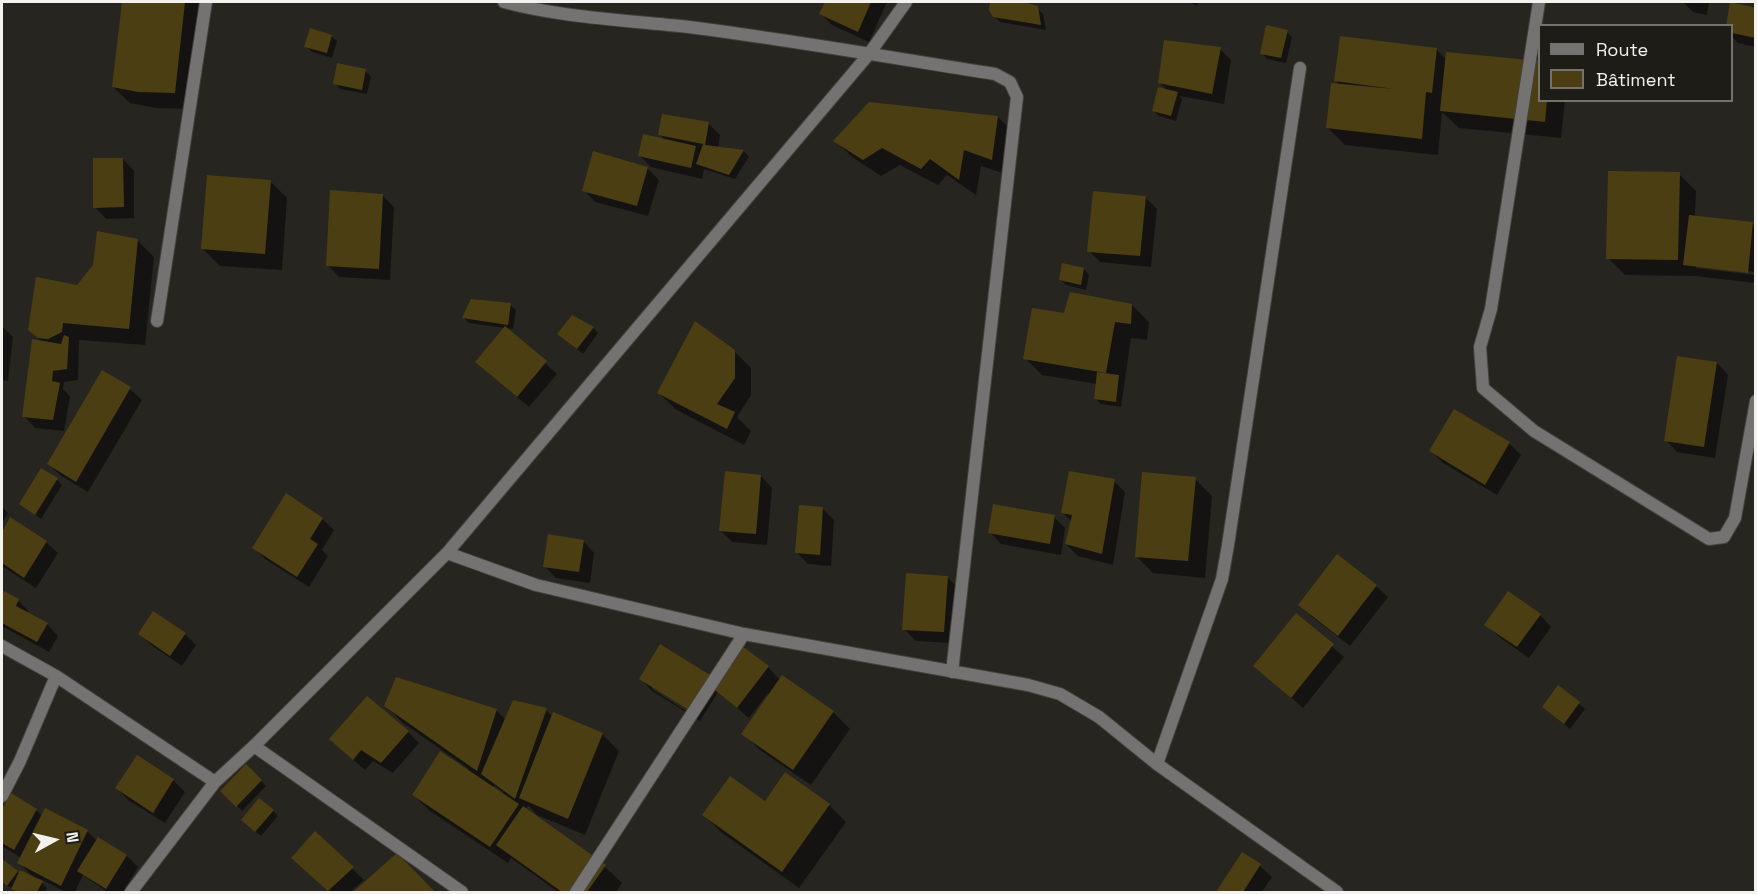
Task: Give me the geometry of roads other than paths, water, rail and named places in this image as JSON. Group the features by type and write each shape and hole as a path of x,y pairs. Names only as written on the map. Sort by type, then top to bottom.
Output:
{"street":[{"path":"157,321 206,2"},
{"path":"504,2 577,15 689,27 869,54 994,74 1010,82 1017,97 952,672"},
{"path":"577,15 580,2"},
{"path":"131,892 215,782 447,553 869,54 906,2"},
{"path":"1539,2 1491,309 1480,347 1483,388 1534,431 1709,539 1724,537 1735,518 1755,401"},
{"path":"1157,764 1224,568 1300,68"},
{"path":"447,553 536,585 744,633 1028,685 1060,694 1099,717 1157,764 1337,892"},
{"path":"576,892 744,633"},
{"path":"2,646 57,676 215,782"},
{"path":"2,796 57,676"},
{"path":"254,746 454,890"}]}
